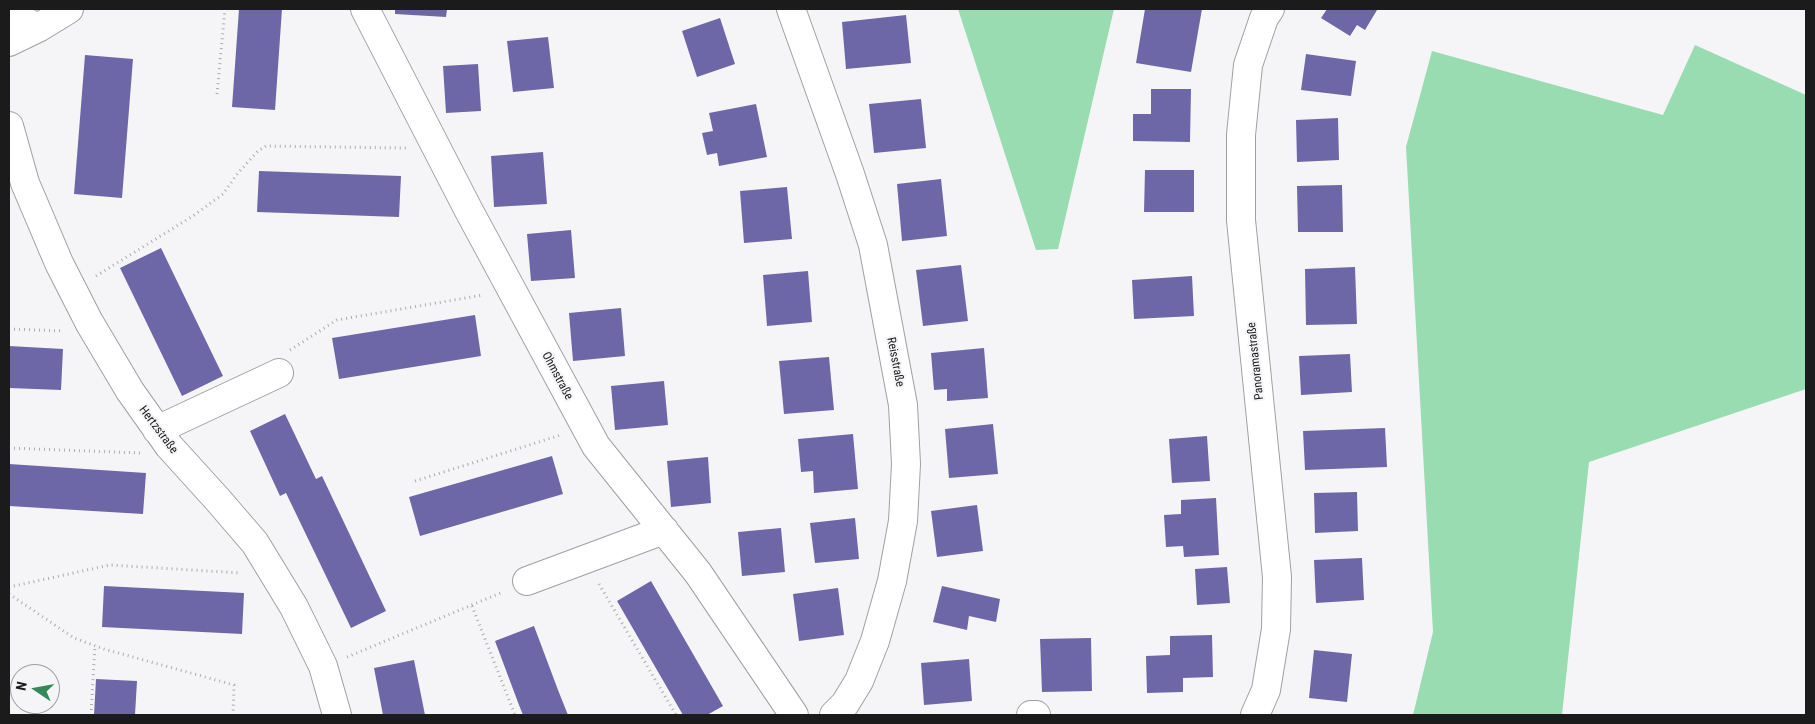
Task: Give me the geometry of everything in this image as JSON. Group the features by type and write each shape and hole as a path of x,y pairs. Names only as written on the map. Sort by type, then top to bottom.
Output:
{"street":[{"path":"9,42 38,28 69,9"},
{"name":"Ohmstraße","path":"365,9 585,428 596,446 698,573 794,715"},
{"name":"Reisstraße","path":"791,9 847,165 873,245 903,405 906,464 903,511 892,581 875,640 858,681 845,704 834,715"},
{"name":"Panoramastraße","path":"1255,715 1266,690 1276,629 1277,577 1241,220 1241,135 1248,65 1264,18 1270,9"},
{"path":"9,13 38,28"},
{"name":"Hertzstraße","path":"9,126 26,183 59,263 94,332 130,391 176,454 255,543 294,607 323,666 337,715"},
{"path":"158,430 279,373"},
{"path":"527,581 664,530"},
{"path":"1031,715 1036,715"}],"path":[{"path":"216,94 225,9"},
{"path":"72,290 193,216 223,194 248,162 258,151 266,146 437,149"},
{"path":"279,373 278,357 337,320 511,290"},
{"path":"9,329 94,332"},
{"path":"415,481 585,428"},
{"path":"9,448 176,454"},
{"path":"585,560 676,715"},
{"path":"9,587 110,565 275,576"},
{"path":"323,666 472,606 527,581"},
{"path":"9,594 74,638 95,646 234,685 233,715"},
{"path":"472,606 515,715"},
{"path":"90,715 95,646"}],"green space":[{"path":"958,9 1114,9 1058,249 1036,250"},
{"path":"1695,45 1806,95 1806,389 1589,462 1562,715 1413,715 1433,632 1406,147 1432,51 1663,115"}],"building":[{"path":"239,9 282,9 275,110 232,107"},
{"path":"395,9 447,9 446,17 395,14"},
{"path":"1145,9 1202,9 1191,72 1136,63"},
{"path":"1327,9 1377,10 1365,30 1357,25 1350,36 1321,18"},
{"path":"906,15 911,63 846,69 842,22"},
{"path":"720,18 735,64 697,77 682,31"},
{"path":"548,37 554,88 513,92 507,41"},
{"path":"1306,54 1356,61 1351,96 1301,90"},
{"path":"85,55 133,59 122,198 74,194"},
{"path":"478,64 481,111 446,113 443,66"},
{"path":"1151,89 1191,89 1190,142 1133,141 1133,114 1151,114"},
{"path":"921,99 926,148 874,153 869,104"},
{"path":"756,104 767,157 719,166 717,153 707,155 702,133 713,131 709,113"},
{"path":"1338,118 1339,160 1297,162 1296,120"},
{"path":"543,152 547,204 494,207 491,156"},
{"path":"1145,170 1194,170 1194,212 1144,212"},
{"path":"259,171 401,176 399,217 257,212"},
{"path":"941,179 947,236 902,241 897,184"},
{"path":"1342,185 1343,232 1298,232 1297,186"},
{"path":"787,187 792,239 744,243 740,191"},
{"path":"571,230 575,278 531,281 527,234"},
{"path":"161,248 223,376 182,396 120,268"},
{"path":"961,265 968,321 923,326 916,270"},
{"path":"1355,267 1357,324 1306,325 1305,269"},
{"path":"808,271 812,322 767,326 763,275"},
{"path":"1192,276 1194,316 1134,319 1132,280"},
{"path":"621,308 625,356 573,361 569,313"},
{"path":"475,315 481,356 339,379 332,338"},
{"path":"9,346 63,349 61,390 9,388"},
{"path":"984,348 988,398 947,401 947,389 934,390 931,353"},
{"path":"1350,354 1352,392 1301,395 1299,356"},
{"path":"829,357 834,410 784,414 779,361"},
{"path":"664,381 668,425 615,430 611,386"},
{"path":"285,414 316,479 322,476 386,611 351,628 286,493 280,496 250,431"},
{"path":"993,424 998,474 949,478 945,429"},
{"path":"1385,428 1387,467 1305,470 1303,431"},
{"path":"853,434 858,489 814,493 813,471 801,472 798,439"},
{"path":"1207,436 1210,481 1172,483 1169,439"},
{"path":"552,456 563,494 420,536 409,497"},
{"path":"708,457 711,503 671,507 667,461"},
{"path":"9,464 146,473 143,514 9,506"},
{"path":"1357,492 1358,531 1315,533 1314,493"},
{"path":"1216,498 1219,555 1184,557 1183,546 1166,547 1164,515 1181,514 1181,500"},
{"path":"977,505 983,551 937,557 931,511"},
{"path":"855,518 859,559 815,563 810,523"},
{"path":"781,528 785,572 742,576 738,532"},
{"path":"1362,558 1364,600 1316,603 1314,560"},
{"path":"1227,567 1230,603 1197,605 1195,569"},
{"path":"651,581 723,706 707,715 683,715 617,601"},
{"path":"104,586 244,593 242,634 102,627"},
{"path":"942,586 1000,599 996,622 969,616 967,630 933,622"},
{"path":"838,588 844,635 799,641 793,594"},
{"path":"534,626 568,715 523,715 519,705 495,641"},
{"path":"1212,635 1213,677 1183,678 1183,692 1147,693 1146,656 1170,655 1170,636"},
{"path":"1091,638 1092,691 1042,692 1040,639"},
{"path":"1314,650 1352,654 1347,702 1309,698"},
{"path":"969,659 972,701 924,705 921,663"},
{"path":"414,660 425,715 383,715 374,668"},
{"path":"96,679 137,681 135,715 94,715"}]}
